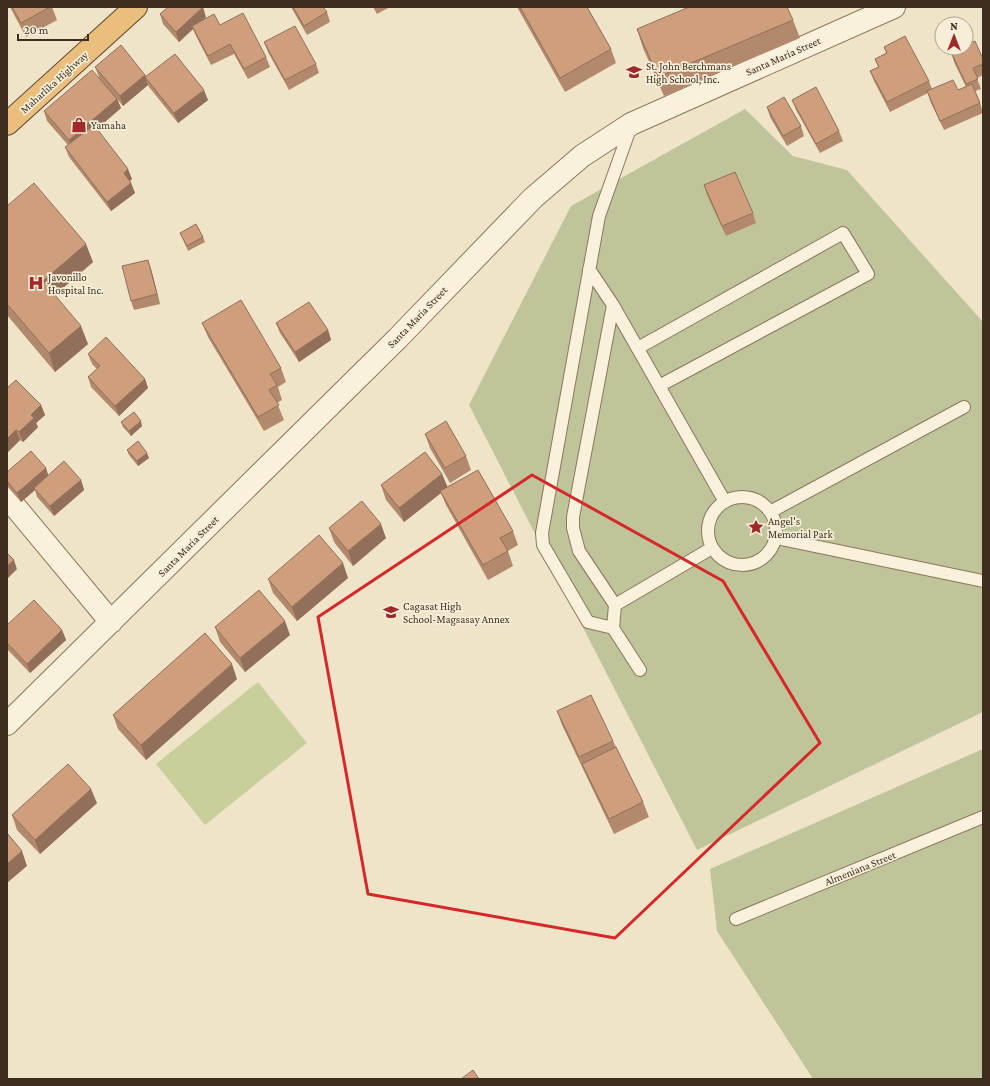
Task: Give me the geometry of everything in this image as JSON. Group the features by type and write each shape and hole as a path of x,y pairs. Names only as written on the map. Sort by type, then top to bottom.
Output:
{"highway":[{"name":"Maharlika Highway","path":"7,124 136,7"}],"street":[{"name":"Santa Maria Street","path":"7,724 398,338 533,198 582,156 631,124 894,7"},
{"path":"7,497 112,622"}],"lane":[{"path":"613,628 588,622 543,545 542,533 598,216 631,124"},
{"path":"638,348 843,233 868,274 659,386"},
{"path":"589,269 613,305 725,502"},
{"path":"613,305 573,517 573,528 579,551 615,605 613,628 640,670"},
{"path":"770,512 964,407"},
{"path":"750,498 770,512 776,524 776,538 769,553 756,563 739,565 723,560 712,548 708,535 709,522 715,510 725,502 750,498"},
{"path":"776,538 983,581"},
{"path":"615,605 712,548"},
{"name":"Almeniana Street","path":"736,919 983,818"}],"highlighted area":[{"path":"532,475 723,581 820,743 615,938 368,894 318,617"}],"green space":[{"path":"745,109 793,156 847,170 983,322 983,712 697,850 469,405 571,206"},
{"path":"258,682 307,743 205,825 156,764"},
{"path":"983,749 983,1079 813,1079 717,931 710,869"}],"building":[{"path":"12,7 50,7 21,23"},
{"path":"168,7 203,7 176,32 160,14"},
{"path":"293,7 323,7 327,12 304,26"},
{"path":"520,7 587,7 611,49 560,78"},
{"path":"689,7 787,7 793,20 658,77 637,29"},
{"path":"243,13 266,57 244,69 230,44 208,56 192,26 214,14 220,25"},
{"path":"295,26 316,64 285,80 264,42"},
{"path":"905,36 929,81 887,102 870,71 879,67 875,59 887,53 884,47"},
{"path":"974,41 983,59 983,64 973,68 978,79 966,84 953,56 974,56"},
{"path":"121,45 145,75 120,96 95,67"},
{"path":"175,54 204,90 174,113 145,77"},
{"path":"92,70 117,99 69,140 44,111"},
{"path":"953,80 958,90 972,84 980,103 940,121 927,91"},
{"path":"816,87 839,131 816,144 792,100"},
{"path":"784,97 801,126 783,136 767,107"},
{"path":"94,125 128,169 124,173 131,183 107,202 65,147"},
{"path":"735,172 753,213 722,226 704,185"},
{"path":"34,183 86,244 43,281 81,326 49,353 7,304 7,206"},
{"path":"196,224 203,237 187,246 180,233"},
{"path":"148,260 157,294 131,301 122,266"},
{"path":"241,300 281,368 270,374 277,385 269,390 279,405 258,417 202,323"},
{"path":"309,302 328,330 295,352 276,323"},
{"path":"106,337 145,379 115,406 88,377 100,366 88,354"},
{"path":"16,380 41,405 31,415 34,418 19,432 16,430 7,439 7,388"},
{"path":"134,412 141,421 129,431 121,422"},
{"path":"446,421 466,456 445,468 425,434"},
{"path":"138,441 147,453 137,461 127,450"},
{"path":"31,451 46,468 17,493 7,481 7,472"},
{"path":"425,452 442,474 399,508 381,485"},
{"path":"64,461 81,480 50,506 34,488"},
{"path":"478,470 513,531 500,538 508,551 483,565 440,491"},
{"path":"362,501 381,524 348,551 329,528"},
{"path":"319,535 343,563 292,607 268,579"},
{"path":"7,553 14,560 7,566"},
{"path":"259,590 285,621 240,658 215,627"},
{"path":"34,600 62,630 27,664 7,643 7,625"},
{"path":"205,633 232,664 141,745 113,715"},
{"path":"591,695 613,741 579,757 557,711"},
{"path":"616,747 643,802 609,819 582,764"},
{"path":"68,764 91,789 35,840 12,815"},
{"path":"7,833 22,851 7,864"},
{"path":"473,1070 479,1079 461,1079"}],"place":[{"name":"St. John Berchmans High School, Inc.","path":"634,72"},
{"name":"Yamaha","path":"79,125"},
{"name":"Javonillo Hospital Inc.","path":"36,283"},
{"name":"Angel's Memorial Park","path":"756,527"},
{"name":"Cagasat High School-Magsasay Annex","path":"391,612"}]}
